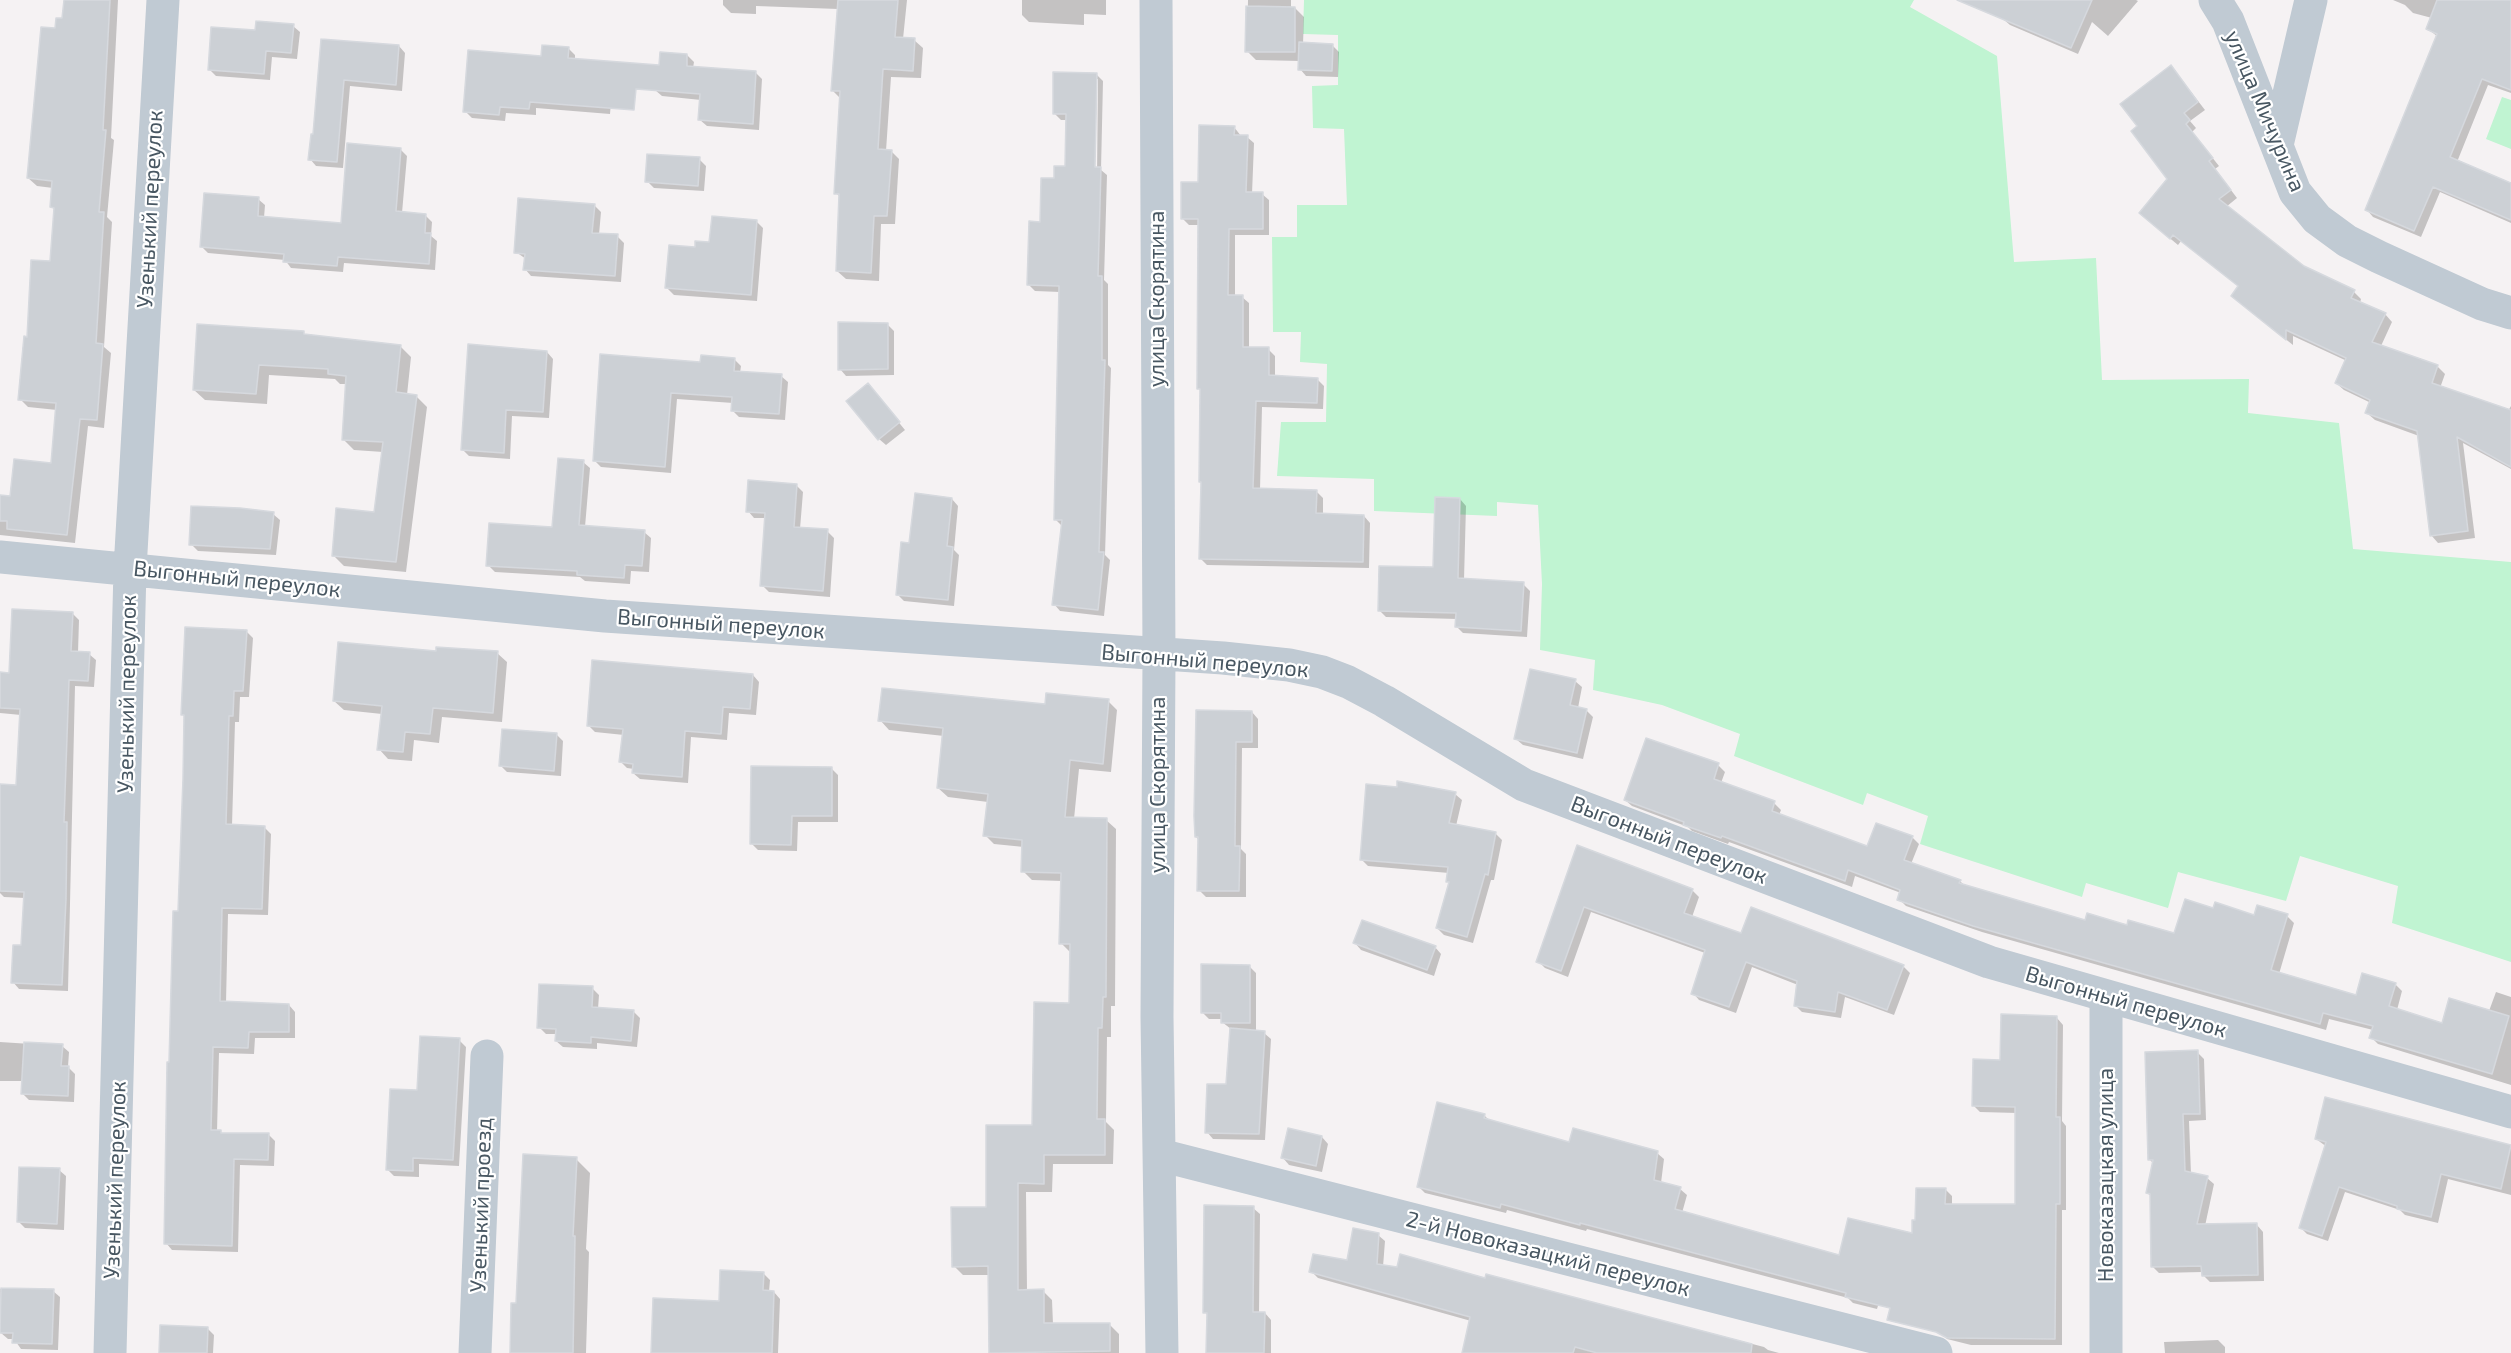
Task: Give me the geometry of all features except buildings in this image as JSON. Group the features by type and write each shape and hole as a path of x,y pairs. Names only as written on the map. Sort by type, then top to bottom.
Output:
{"street":[{"name":"Узенький переулок","path":"110,1353 130,569 163,0"},
{"name":"улица Скорятина","path":"1156,0 1159,655 1157,1017 1162,1353"},
{"name":"улица Мичурина","path":"2215,0 2228,21 2295,192 2316,219 2347,241 2482,304 2511,313"},
{"path":"2277,145 2312,0"},
{"name":"Выгонный переулок","path":"0,557 605,616 1289,665 1322,672 1384,701 1524,785 1989,962 2511,1112"},
{"name":"Новоказацкая улица","path":"2106,997 2106,1353"},
{"name":"Узенький проезд","path":"475,1353 487,1056"},
{"name":"2-й Новоказацкий переулок","path":"1160,1155 1936,1353"}],"green space":[{"path":"1304,0 1914,0 1910,7 1997,56 2014,262 2096,258 2102,380 2249,379 2248,413 2339,423 2353,549 2511,562 2511,962 2392,923 2398,886 2300,856 2286,901 2178,872 2168,908 2086,883 2082,897 1920,844 1928,816 1867,793 1863,805 1734,756 1740,734 1662,705 1593,690 1595,660 1540,650 1542,584 1538,505 1497,502 1497,516 1374,511 1374,479 1277,476 1281,422 1326,422 1327,364 1300,362 1301,332 1273,332 1272,237 1297,237 1297,205 1347,205 1344,129 1313,128 1312,86 1338,85 1338,35 1303,34"},
{"path":"2502,97 2511,100 2511,149 2486,139"}]}
